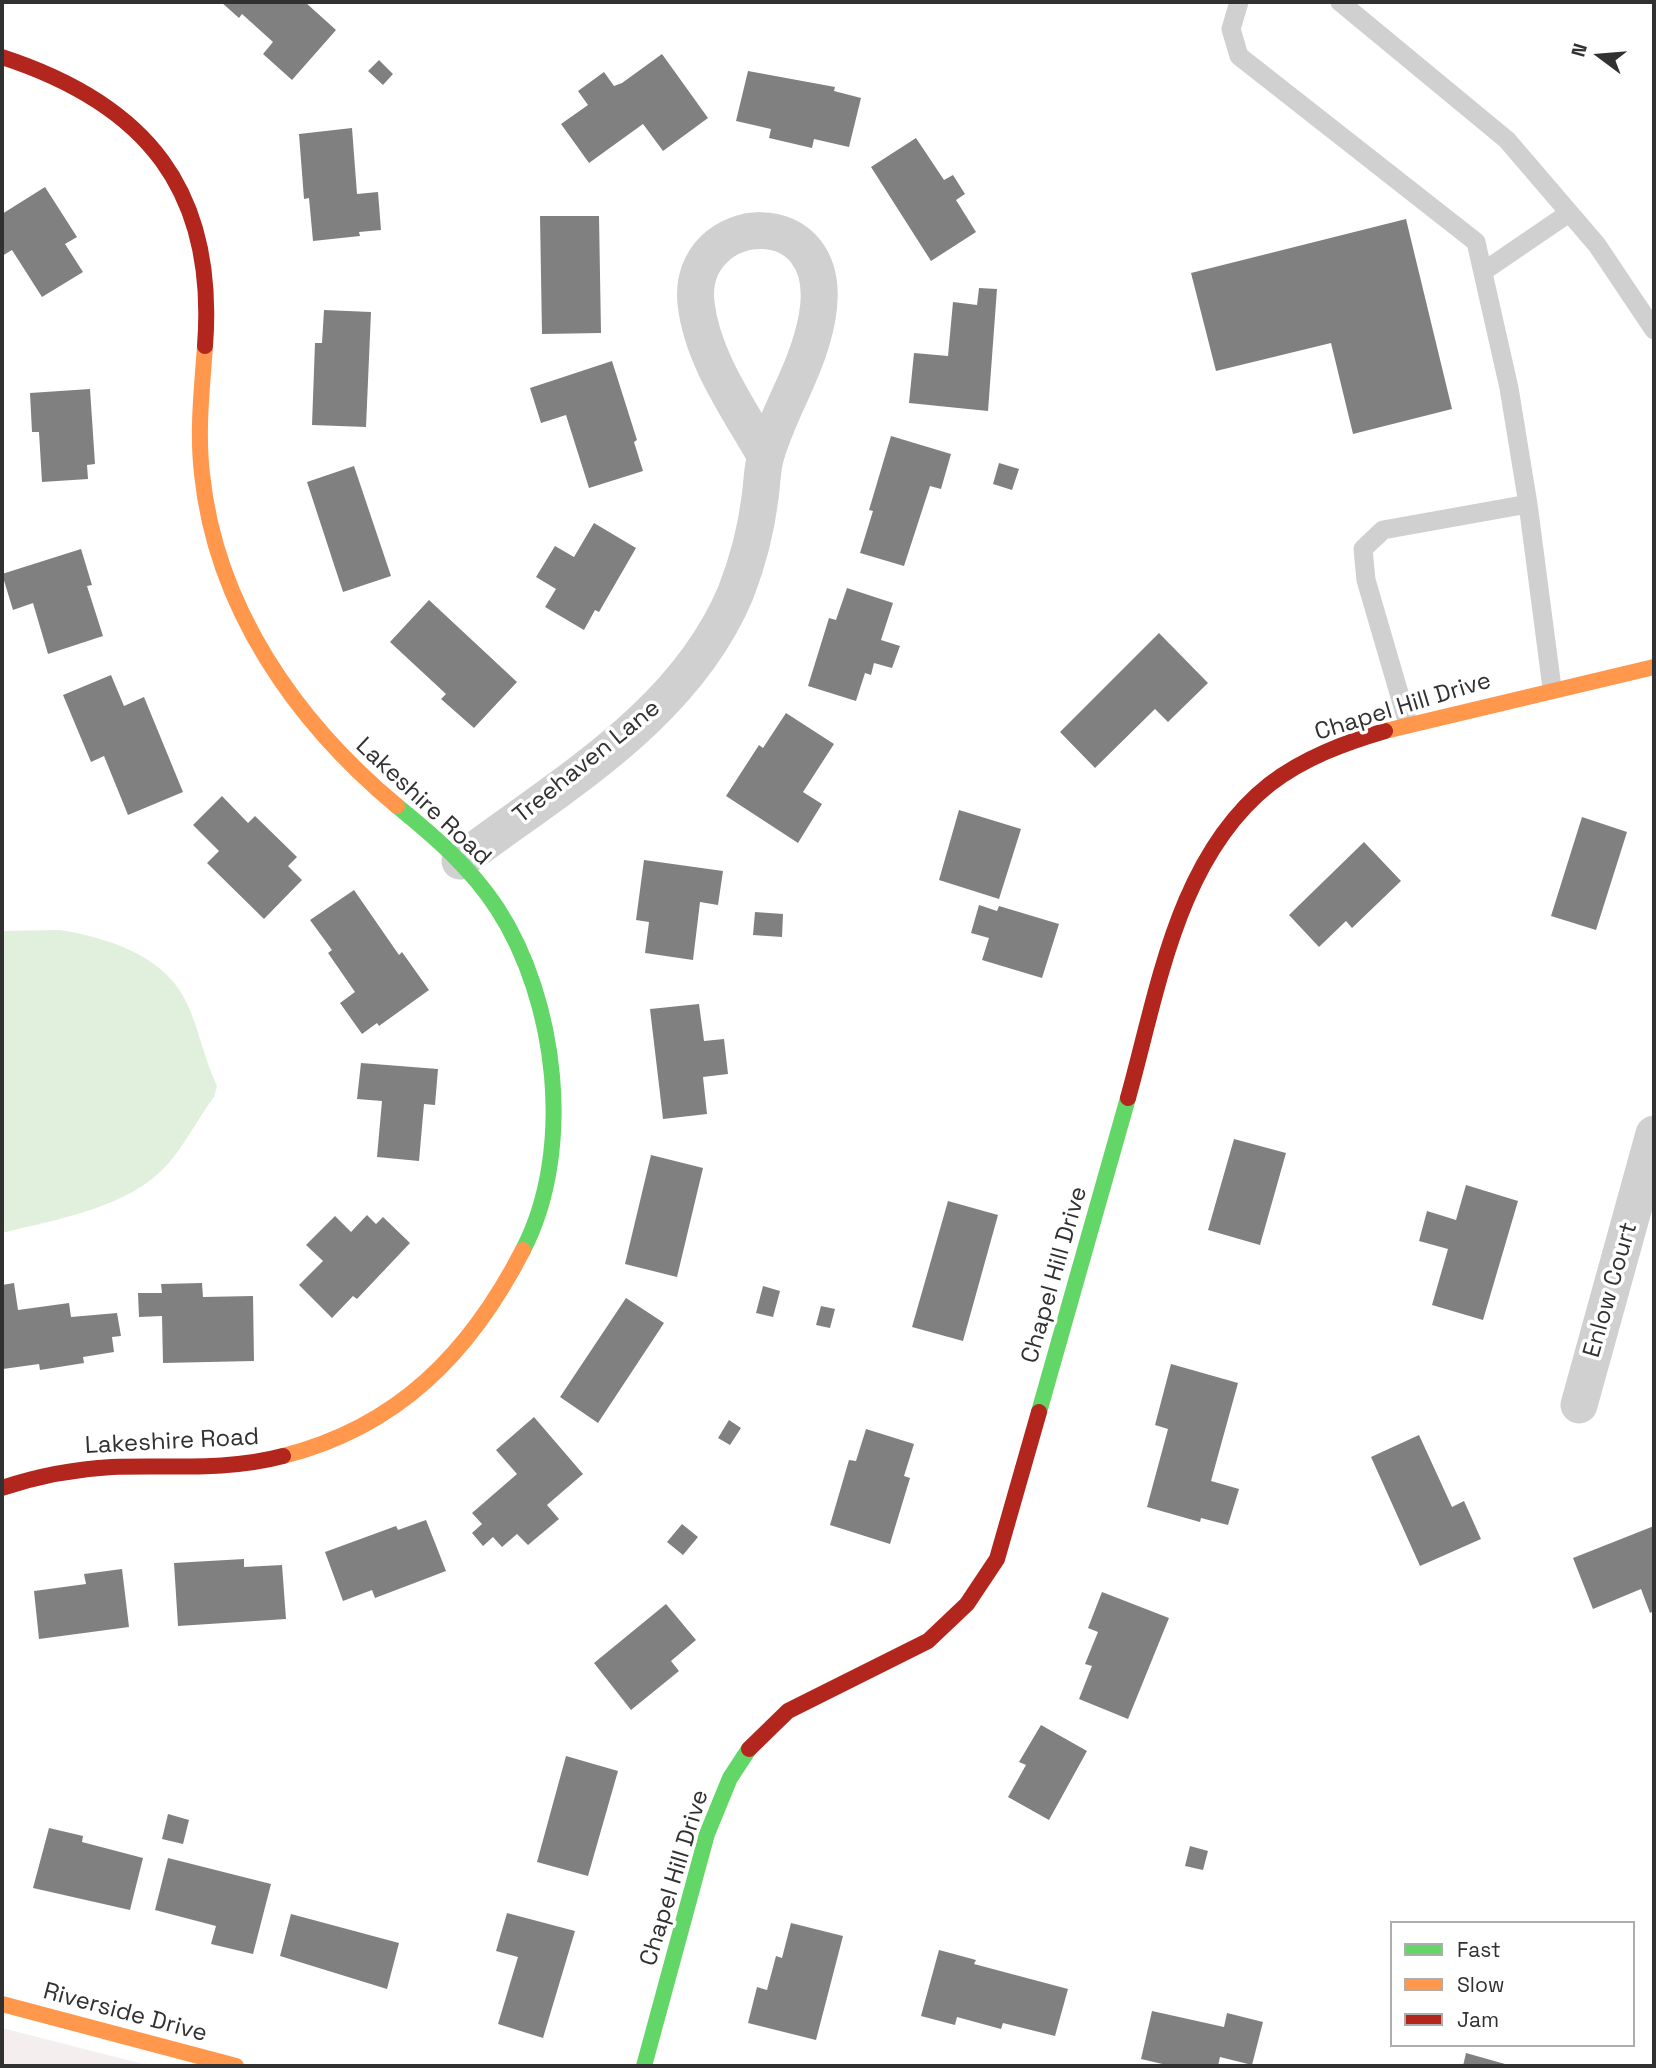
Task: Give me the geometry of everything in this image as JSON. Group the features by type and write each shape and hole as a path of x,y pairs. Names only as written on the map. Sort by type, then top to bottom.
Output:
{"street":[{"name":"Lakeshire Road","path":"2,57 61,76 115,108 159,154 175,181 190,213 205,273 206,313 199,412 205,496 213,533 245,620 276,677 312,727 380,792 460,861 510,929 541,1002 554,1079 550,1159 540,1204 516,1267 476,1330 453,1358 403,1402 336,1440 299,1454 223,1466 82,1468 43,1475 2,1488"},
{"name":"Treehaven Lane","path":"460,861 648,717 697,663 736,592 757,524 765,455 800,379 820,303 819,276 808,250 788,237 763,229 740,233 714,248 699,272 696,302 706,345 765,455"},
{"name":"Chapel Hill Drive","path":"644,2066 706,1838 736,1766 752,1743 780,1717 928,1641 976,1595 997,1559 1168,956 1206,857 1244,808 1270,785 1299,765 1327,751 1408,724 1552,688 1654,667"},
{"name":"Enlow Court","path":"1578,1405 1654,1134"},
{"name":"Riverside Drive","path":"2,2004 236,2066"}],"lane":[{"path":"1239,2 1231,29 1239,56 1476,242 1509,388 1528,504 1552,688"},
{"path":"1340,2 1507,140 1597,245 1654,330"},
{"path":"1484,271 1569,213"},
{"path":"1408,724 1366,580 1363,549 1383,530 1528,504"}],"shaded area":[{"path":"60,930 94,937 128,949 159,968 172,980 188,1005 217,1086 214,1097 181,1148 152,1179 91,1210 2,1233 2,931"},
{"path":"2,2028 151,2066 2,2066"}],"building":[{"path":"221,2 305,2 336,30 292,80 263,54 273,42 242,14 239,18"},
{"path":"662,54 708,118 663,151 643,124 589,163 561,124 588,105 578,91 604,72 614,86 622,83"},
{"path":"379,60 393,74 383,85 368,71"},
{"path":"748,71 835,87 834,91 861,98 849,147 814,139 812,148 769,138 771,129 736,121"},
{"path":"352,128 357,194 378,192 381,230 359,232 360,236 313,241 309,198 304,199 299,134"},
{"path":"916,138 944,180 953,175 965,194 956,200 976,232 931,261 871,167"},
{"path":"45,187 77,237 65,244 83,272 42,297 12,250 2,256 2,214"},
{"path":"540,216 599,216 601,333 542,334"},
{"path":"1406,219 1452,409 1353,434 1331,343 1216,371 1191,273"},
{"path":"979,288 997,289 988,411 909,403 914,353 948,356 953,302 977,305"},
{"path":"324,310 371,312 366,427 312,425 315,343 322,343"},
{"path":"612,361 637,440 634,442 643,471 589,488 566,415 541,423 530,388"},
{"path":"90,389 95,464 87,465 88,479 42,482 39,432 32,432 30,393"},
{"path":"891,436 951,454 941,489 930,486 904,566 860,553 873,511 869,510"},
{"path":"999,463 1019,469 1012,490 993,484"},
{"path":"354,466 391,576 343,592 307,482"},
{"path":"594,523 636,548 599,612 595,610 584,630 545,607 556,589 536,577 555,546 574,557"},
{"path":"81,549 92,585 87,586 103,636 48,654 33,603 13,610 2,574"},
{"path":"847,588 893,603 881,640 900,646 892,668 874,663 871,675 865,673 856,701 808,686 829,618 836,620"},
{"path":"429,600 517,682 474,728 441,699 446,694 390,642"},
{"path":"1159,633 1208,683 1168,722 1155,709 1095,768 1060,732"},
{"path":"111,675 124,706 144,697 183,792 128,815 104,756 91,762 63,695"},
{"path":"786,713 834,744 803,792 822,804 798,843 726,796 759,745 763,748"},
{"path":"222,796 248,823 255,816 297,857 288,866 302,880 264,919 207,863 219,851 193,825"},
{"path":"959,810 1021,829 999,899 939,880"},
{"path":"1582,817 1627,832 1596,930 1551,916"},
{"path":"1364,842 1401,881 1352,928 1346,921 1319,947 1289,915"},
{"path":"644,860 723,871 718,905 700,902 693,960 645,953 649,922 636,920"},
{"path":"354,890 399,955 402,952 429,990 379,1026 377,1023 362,1034 340,1003 355,992 328,953 332,950 310,920"},
{"path":"979,905 997,911 999,906 1059,924 1042,978 982,960 989,938 971,933"},
{"path":"755,912 783,914 782,937 753,935"},
{"path":"699,1004 704,1041 724,1039 728,1074 703,1077 707,1114 663,1119 650,1009"},
{"path":"361,1063 438,1069 435,1105 424,1104 419,1161 377,1157 382,1101 357,1099"},
{"path":"1234,1139 1286,1153 1260,1245 1208,1230"},
{"path":"651,1155 703,1168 677,1277 625,1264"},
{"path":"1466,1185 1518,1201 1483,1320 1432,1305 1448,1249 1419,1241 1427,1211 1456,1220"},
{"path":"948,1201 998,1215 963,1341 912,1327"},
{"path":"367,1215 376,1224 383,1217 410,1243 357,1299 353,1296 332,1318 299,1285 323,1261 306,1245 335,1216 351,1232"},
{"path":"14,1283 18,1310 69,1303 71,1317 117,1313 121,1336 112,1337 114,1352 83,1357 84,1363 40,1370 39,1364 3,1369 2,1285"},
{"path":"202,1283 203,1297 253,1296 254,1361 163,1363 162,1316 139,1317 138,1293 162,1293 161,1284"},
{"path":"763,1286 780,1291 773,1317 756,1313"},
{"path":"626,1298 664,1323 598,1423 560,1397"},
{"path":"821,1306 835,1309 830,1328 816,1325"},
{"path":"1171,1364 1238,1383 1211,1481 1239,1489 1228,1525 1201,1518 1200,1522 1147,1507 1168,1429 1155,1425"},
{"path":"534,1417 583,1474 547,1505 559,1519 528,1545 517,1534 502,1547 493,1537 483,1546 472,1533 482,1524 472,1513 517,1474 496,1450"},
{"path":"729,1420 741,1428 730,1445 718,1438"},
{"path":"866,1429 914,1444 904,1476 910,1478 890,1544 830,1525 849,1460 856,1461"},
{"path":"1419,1435 1452,1507 1464,1501 1481,1539 1420,1566 1371,1457"},
{"path":"426,1520 446,1571 375,1598 372,1590 343,1601 325,1552 396,1526 398,1530"},
{"path":"682,1524 698,1537 683,1555 667,1542"},
{"path":"1654,1526 1654,1611 1650,1613 1641,1589 1593,1609 1573,1558"},
{"path":"244,1559 244,1567 282,1565 286,1619 178,1626 174,1563"},
{"path":"122,1569 129,1627 39,1639 34,1591 86,1584 84,1574"},
{"path":"1102,1592 1169,1618 1128,1719 1079,1699 1092,1666 1085,1664 1098,1632 1088,1628"},
{"path":"666,1604 696,1640 671,1661 679,1671 631,1710 594,1663"},
{"path":"1041,1725 1087,1751 1049,1820 1008,1797 1026,1765 1019,1762"},
{"path":"566,1756 618,1771 588,1876 537,1862"},
{"path":"168,1814 189,1820 183,1844 162,1839"},
{"path":"49,1828 83,1836 82,1842 143,1858 130,1910 33,1888"},
{"path":"1190,1846 1208,1851 1203,1870 1185,1866"},
{"path":"168,1858 271,1884 253,1954 211,1944 216,1926 155,1910"},
{"path":"507,1913 575,1931 543,2038 498,2024 518,1957 496,1951"},
{"path":"291,1914 399,1943 387,1989 280,1956"},
{"path":"791,1923 843,1936 816,2040 748,2023 757,1987 767,1990 776,1956 782,1958"},
{"path":"939,1950 976,1960 974,1964 1068,1989 1055,2036 1003,2023 1001,2029 957,2017 955,2025 921,2016"},
{"path":"1152,2011 1224,2027 1227,2013 1263,2022 1252,2065 1220,2057 1218,2066 1171,2066 1141,2059"},
{"path":"1466,2053 1505,2064 1463,2066"}],"traffic: fast":[{"path":"397,806 451,853 487,893 517,945 534,986 545,1030 552,1076 553,1122 549,1167 539,1210 523,1250"},
{"path":"1039,1412 1128,1098"},
{"path":"644,2066 707,1834 730,1778 749,1749"}],"traffic: slow":[{"path":"205,346 200,410 202,474 210,523 224,571 243,616 267,659 295,699 326,738 397,806"},
{"path":"1385,731 1654,667"},
{"path":"283,1456 324,1443 362,1426 426,1381 454,1353 479,1322 523,1250"},
{"path":"2,2004 236,2066"}],"traffic: jam":[{"path":"2,57 53,77 96,100 133,128 162,161 184,198 199,242 206,291 205,346"},
{"path":"1128,1098 1175,928 1192,887 1213,849 1238,814 1283,775 1325,752 1385,731"},
{"path":"749,1749 788,1711 928,1641 967,1604 997,1559 1039,1412"},
{"path":"2,1488 84,1469 219,1466 283,1456"}]}
